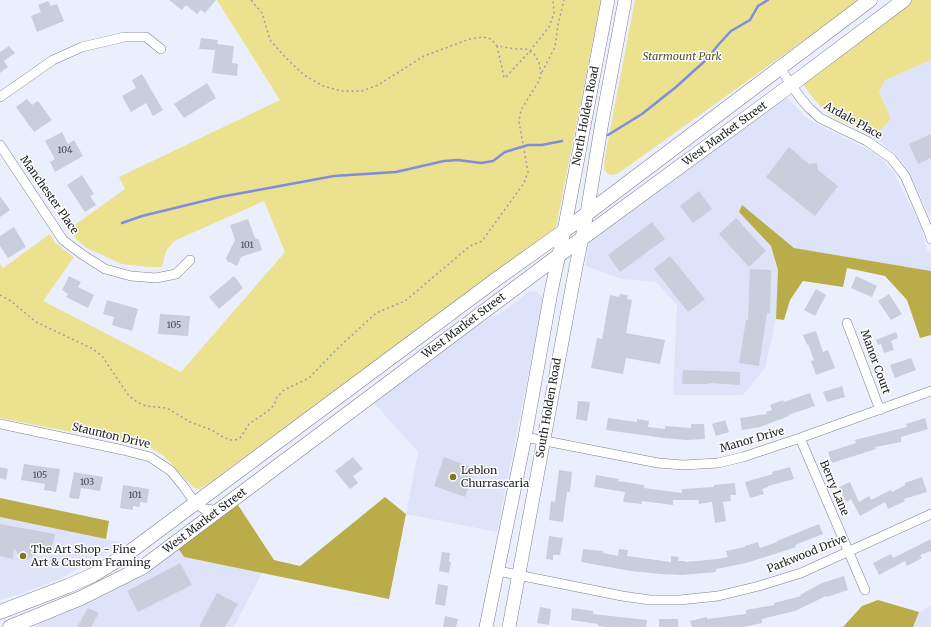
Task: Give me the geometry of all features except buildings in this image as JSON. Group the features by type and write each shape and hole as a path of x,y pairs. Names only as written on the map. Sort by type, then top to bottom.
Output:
{"main road":[{"name":"North Holden Road","path":"564,231 608,0"},
{"name":"North Holden Road","path":"588,213 602,122 625,0"},
{"name":"West Market Street","path":"5,610 93,575 127,554 498,278 564,231 870,0"},
{"name":"West Market Street","path":"16,626 81,598 143,567 558,256 904,0"},
{"name":"South Holden Road","path":"509,627 581,240 588,213"},
{"name":"South Holden Road","path":"486,627 525,437 558,256 564,231"},
{"path":"5,610 16,626"}],"street":[{"path":"0,97 53,60 82,47 124,37 146,37 161,49"},
{"name":"Ardale Place","path":"780,68 809,108 820,118 867,141 891,158 904,176 931,239"},
{"name":"Manchester Place","path":"0,145 64,240 82,255 105,269 131,276 156,278 176,274 190,260"},
{"name":"Manor Court","path":"848,323 880,410"},
{"name":"Manor Drive","path":"525,437 658,463 683,465 724,461 743,457 800,438 931,391"},
{"name":"Staunton Drive","path":"0,424 150,456 171,471 195,503"},
{"name":"Berry Lane","path":"800,438 865,590"},
{"path":"195,503 204,508 214,510 221,509"},
{"name":"Parkwood Drive","path":"498,571 622,596 650,600 680,600 718,596 759,586 801,573 931,514"}],"path":[{"path":"251,0 262,13 270,40 285,57 304,75 323,86 341,92 362,91 378,85 424,56 470,39 483,37 491,39 497,46 505,78 530,52 549,27 554,13 554,0"},
{"path":"0,295 11,301 36,322 94,349 102,356 129,396 137,402 146,406 167,408 190,422 212,430 230,440 240,438 249,424 268,411 274,404 277,397 284,390 309,378 336,350 376,313 405,301 470,246 482,241 524,183 528,172 520,132 519,122 521,110 539,80 541,73 555,47 559,18 564,0"},
{"path":"497,46 526,49 534,54 541,73"}],"shaded area":[{"path":"931,60 931,219 903,163 892,151 874,137 891,119 879,92 885,80"},
{"path":"781,99 789,99 804,116 822,127 873,152 885,162 895,175 921,227 927,251 931,251 931,271 794,248 742,206 739,212 771,246 778,270 776,319 765,368 743,395 673,395 677,305 656,282 622,279 585,266 588,245 591,241"},
{"path":"742,205 794,248 931,271 931,335 920,338 907,300 885,276 847,268 843,287 803,281 790,300 784,320 776,319 778,270 771,246 739,212"},
{"path":"530,291 537,292 541,295 543,301 497,532 406,514 418,452 374,403 477,325 504,311"},
{"path":"385,497 406,514 389,599 184,557 178,548 238,505 274,560 300,566"},
{"path":"0,498 109,521 106,539 0,517"},
{"path":"0,517 125,543 57,580 0,600"},
{"path":"178,548 184,557 262,573 234,627 35,627 39,623"},
{"path":"878,600 919,612 913,627 843,627 862,606"},
{"path":"931,606 931,627 913,627 919,612"}],"green space":[{"path":"217,0 601,0 556,227 200,489 194,488 164,456 149,447 0,418 0,264 3,268 50,234 55,243 74,257 43,301 181,372 285,252 264,201 174,241 166,251 162,267 122,264 87,248 75,238 69,229 125,189 119,177 280,100"},
{"name":"Starmount Park","path":"635,0 860,0 623,170 611,175 604,169 605,157"},
{"path":"913,0 931,0 931,60 885,80 879,92 891,119 874,137 837,119 825,111 813,98 804,85 804,81 806,78"}],"waterway":[{"path":"608,135 642,114 676,87 707,59 731,31 750,20 758,6 768,0"},
{"path":"122,223 142,216 220,197 334,176 396,172 444,161 458,160 481,163 493,161 505,152 528,145 542,145 562,141"}],"place":[{"name":"Leblon Churrascaria","path":"453,477"},
{"name":"The Art Shop - Fine Art & Custom Framing","path":"23,556"}]}
